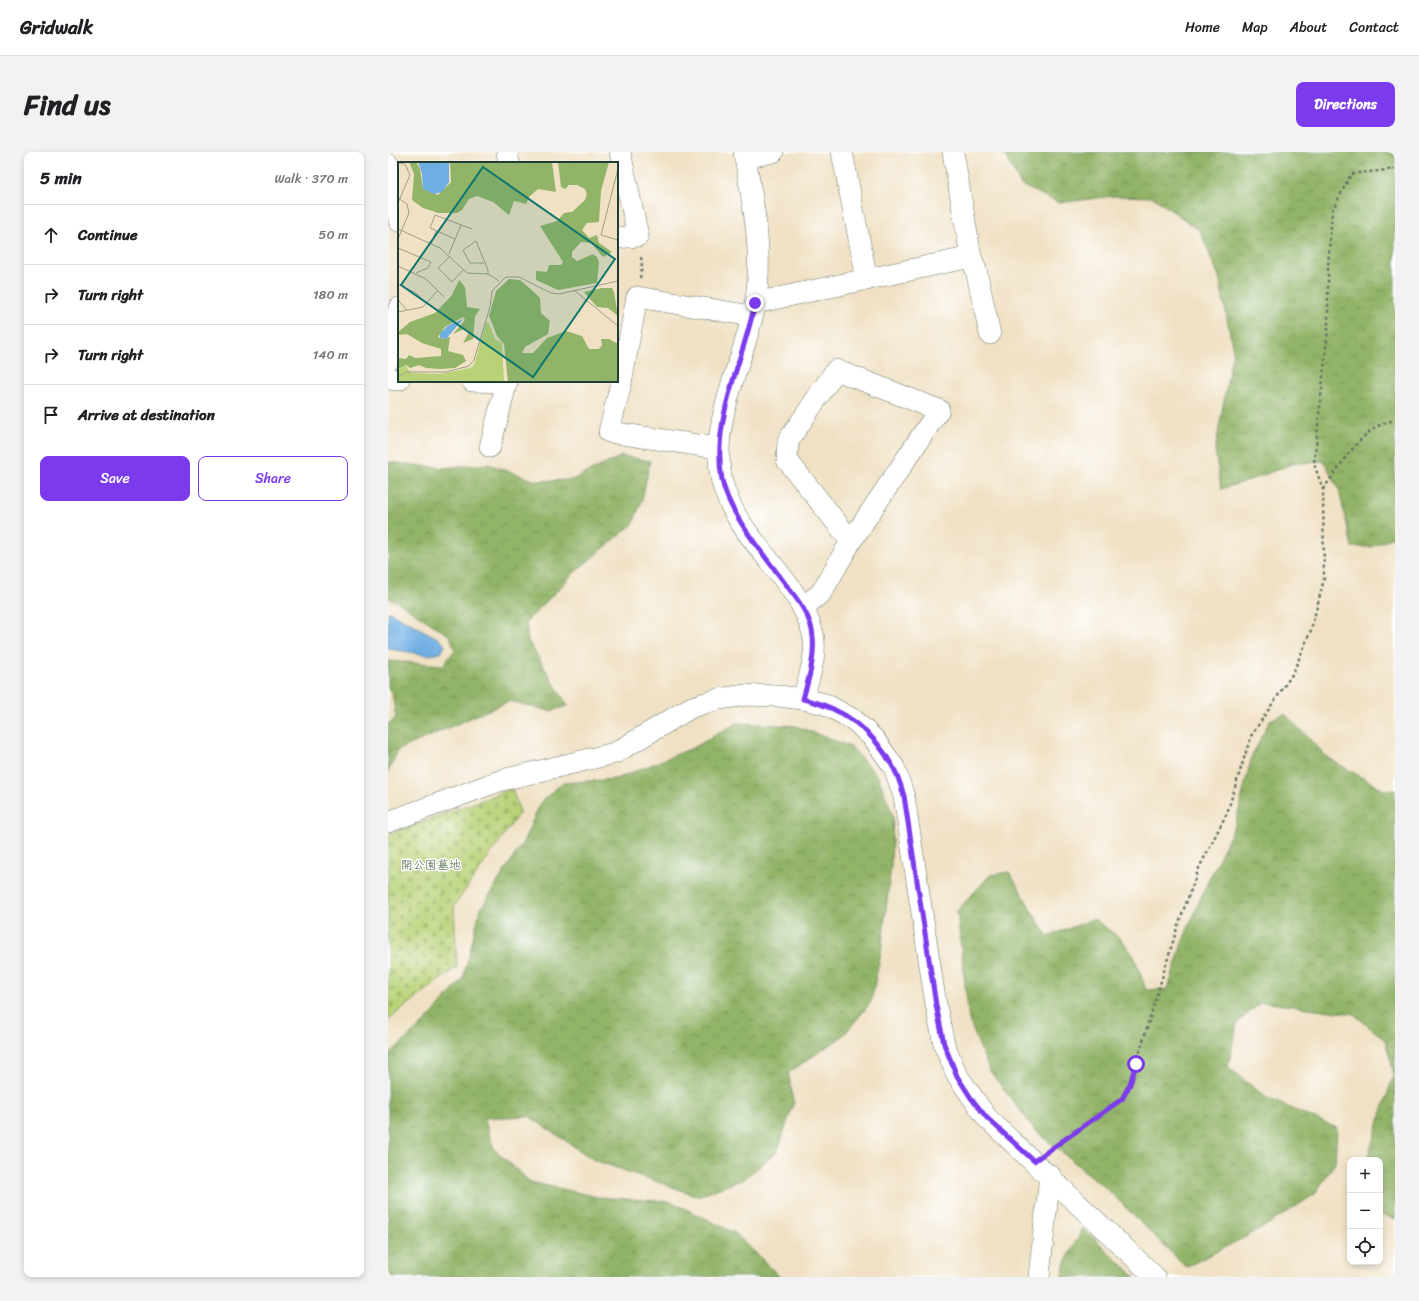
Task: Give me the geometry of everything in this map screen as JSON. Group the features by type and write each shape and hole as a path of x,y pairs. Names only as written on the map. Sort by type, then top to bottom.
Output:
{"street":[{"path":"507,152 509,162"},
{"path":"618,238 638,236 620,152"},
{"path":"773,152 744,155 757,229 758,269 754,310 723,420 718,448 722,482 731,505 750,535 803,607 813,635 814,658 803,699"},
{"path":"842,152 867,280"},
{"path":"953,152 971,257 976,270 990,334"},
{"path":"388,164 398,216"},
{"path":"718,448 609,432 621,383 637,297 754,310 867,280 971,257"},
{"path":"388,360 398,313"},
{"path":"803,607 821,593 851,541 939,410 836,370 788,441 787,460 851,541"},
{"path":"388,379 398,380"},
{"path":"490,447 507,382"},
{"path":"388,822 502,780 615,753 692,707 720,699 746,695 778,696 803,699 825,704 854,720 874,739 894,767 904,796 936,1005 944,1044 957,1076 971,1098 987,1118 1155,1277"},
{"path":"1039,1277 1050,1176"}],"path":[{"path":"1034,1161 1122,1099 1130,1084 1178,925 1199,868 1227,812 1251,736 1293,673 1312,630 1324,579 1323,489 1314,464 1328,329 1328,266 1332,211 1351,174 1395,169"},
{"path":"637,297 642,266 638,236"},
{"path":"1323,489 1367,432 1386,422 1395,420"}],"green space":[{"path":"1003,152 1395,152 1395,536 1371,547 1352,547 1339,490 1324,461 1292,464 1221,489 1215,450 1233,350 1219,277 1200,231 1153,197 1113,196 1059,203 1021,185"},
{"path":"622,456 650,461 642,500 633,524 576,571 526,622 528,641 568,706 550,711 509,701 398,750 388,772 388,724 396,718 392,692 388,689 388,661 443,665 455,650 450,636 398,602 388,598 388,462 444,468 488,464 536,481 572,480"},
{"path":"1285,714 1328,758 1384,790 1395,790 1395,1219 1383,1215 1383,1157 1368,1157 1394,1073 1385,1040 1354,1014 1261,1002 1237,1023 1228,1067 1267,1098 1337,1128 1335,1163 1315,1194 1261,1229 1186,1267 1108,1190 1036,1131 989,1070 969,1020 957,911 990,875 1009,872 1048,936 1094,919 1121,939 1135,958 1146,990 1168,989 1182,943 1204,890 1235,825 1252,756 1270,720"},
{"path":"737,723 796,726 851,747 878,776 893,816 891,866 881,953 871,1002 843,1036 788,1073 794,1102 777,1152 744,1179 698,1196 594,1160 529,1116 484,1118 494,1149 530,1182 598,1197 672,1202 735,1233 780,1277 388,1277 388,1055 426,1021 463,979 480,910 523,842 541,802 562,783 616,779 695,747"},
{"name":"開公園墓地","path":"512,789 520,812 454,906 457,967 388,1020 388,835"},
{"path":"1083,1228 1135,1277 1063,1277 1064,1265"}],"water":[{"path":"388,611 439,639 445,645 441,653 428,655 388,649"}],"route":[{"path":"755,303 723,420 718,448 722,482 731,505 750,535 803,607 813,635 814,658 803,699 825,704 854,720 874,739 894,767 904,796 936,1005 944,1044 957,1076 971,1098 987,1118 1034,1161 1122,1099 1130,1084 1136,1064"}]}
